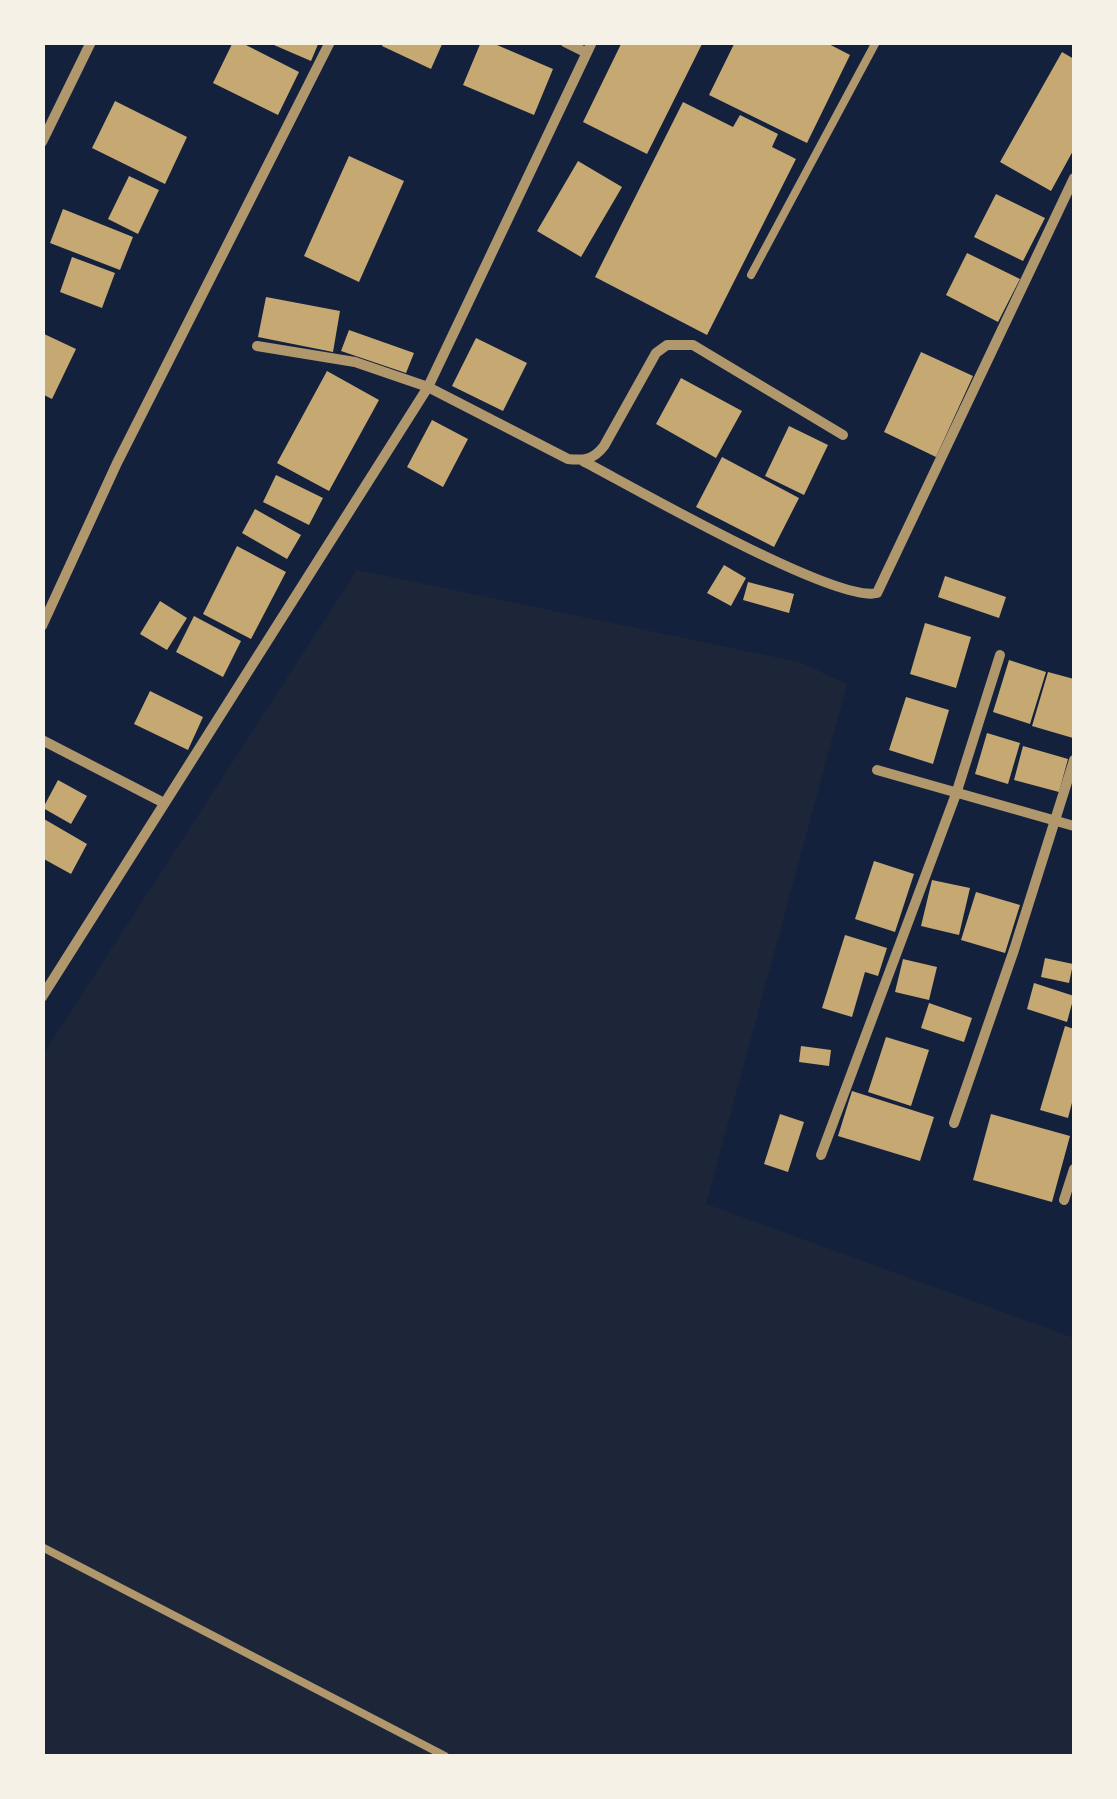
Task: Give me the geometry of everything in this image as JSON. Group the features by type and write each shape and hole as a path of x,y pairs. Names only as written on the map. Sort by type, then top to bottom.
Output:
{"street":[{"path":"42,142 91,42"},
{"path":"42,626 125,448 330,42"},
{"path":"42,998 428,387 590,48 564,42"},
{"path":"256,346 355,362 428,387 568,459 583,461 762,556 864,596 877,593 1074,178"},
{"path":"583,461 596,456 604,446 656,353 676,343 693,346 844,434"},
{"path":"821,1155 956,794 1000,655"},
{"path":"42,740 164,803"},
{"path":"954,1123 1074,760"},
{"path":"877,770 1074,826"},
{"path":"1064,1200 1074,1169"}],"lane":[{"path":"751,276 876,42"},
{"path":"42,1547 445,1756"}],"shaded area":[{"path":"357,570 799,662 847,684 706,1204 1074,1338 1074,1756 43,1756 42,1056"}],"building":[{"path":"233,42 299,72 278,115 213,83"},
{"path":"267,42 319,42 311,61"},
{"path":"384,42 443,42 431,69 382,46"},
{"path":"481,42 490,42 553,69 534,115 463,85"},
{"path":"622,42 703,42 647,154 583,122"},
{"path":"735,42 825,42 850,55 807,143 709,95"},
{"path":"1062,52 1074,59 1074,149 1051,191 1000,162"},
{"path":"115,101 187,137 165,184 92,148"},
{"path":"683,102 733,127 740,115 778,134 772,147 796,159 707,335 595,277"},
{"path":"349,156 404,181 359,282 304,256"},
{"path":"578,161 622,187 581,257 537,231"},
{"path":"129,176 159,190 138,234 108,219"},
{"path":"996,194 1045,218 1023,261 974,237"},
{"path":"63,209 133,237 120,270 50,243"},
{"path":"967,253 1020,279 998,322 946,295"},
{"path":"72,257 115,273 102,308 60,292"},
{"path":"266,297 340,311 333,352 258,337"},
{"path":"349,330 414,353 406,373 341,351"},
{"path":"42,333 76,349 52,399 42,394"},
{"path":"476,338 527,363 503,411 452,386"},
{"path":"921,352 973,376 936,457 884,432"},
{"path":"327,371 379,400 329,491 277,463"},
{"path":"681,378 742,411 716,458 656,424"},
{"path":"432,420 468,439 443,487 407,467"},
{"path":"789,426 828,445 804,495 765,476"},
{"path":"722,457 799,498 774,547 696,507"},
{"path":"276,475 323,498 309,525 263,502"},
{"path":"255,509 301,535 287,559 242,533"},
{"path":"237,546 286,572 251,639 203,614"},
{"path":"724,565 746,578 731,606 707,593"},
{"path":"945,576 1006,597 999,618 938,597"},
{"path":"748,582 794,594 789,613 743,600"},
{"path":"160,601 187,618 167,650 140,634"},
{"path":"194,616 241,641 223,677 176,652"},
{"path":"925,623 971,637 956,688 910,674"},
{"path":"1009,660 1046,672 1030,724 993,712"},
{"path":"1048,672 1074,679 1073,738 1032,726"},
{"path":"150,691 203,717 188,750 134,724"},
{"path":"906,697 949,710 933,764 889,750"},
{"path":"987,733 1020,743 1008,784 975,774"},
{"path":"1023,746 1068,759 1059,792 1014,780"},
{"path":"58,780 87,796 71,824 43,808"},
{"path":"44,819 87,844 71,874 42,858"},
{"path":"874,861 914,874 895,932 855,919"},
{"path":"932,880 970,888 959,935 921,926"},
{"path":"976,892 1020,905 1005,953 961,940"},
{"path":"845,935 887,948 878,976 865,972 852,1017 822,1008"},
{"path":"1045,958 1073,964 1069,983 1041,977"},
{"path":"903,959 937,967 929,1000 895,992"},
{"path":"1034,983 1074,996 1067,1022 1027,1009"},
{"path":"929,1003 972,1018 964,1042 921,1028"},
{"path":"1065,1026 1074,1029 1074,1095 1068,1118 1040,1110"},
{"path":"886,1037 929,1050 911,1106 868,1092"},
{"path":"801,1046 831,1050 829,1066 799,1062"},
{"path":"852,1091 934,1117 920,1161 838,1136"},
{"path":"780,1114 804,1122 788,1172 764,1164"},
{"path":"991,1114 1070,1136 1052,1202 973,1180"}]}
